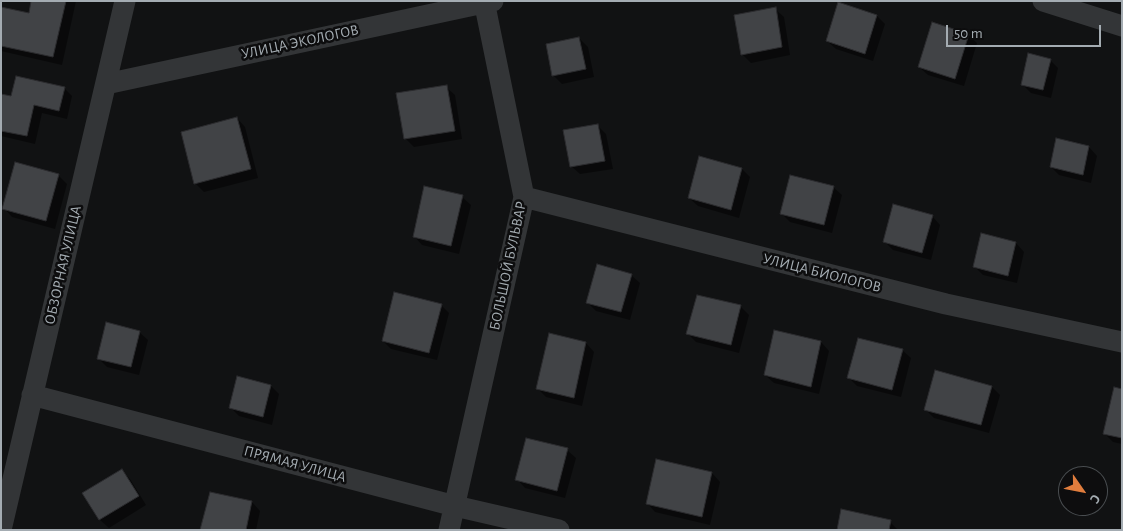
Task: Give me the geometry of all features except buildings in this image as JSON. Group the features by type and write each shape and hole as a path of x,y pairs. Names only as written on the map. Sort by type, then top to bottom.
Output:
{"street":[{"name":"ОБЗОРНАЯ УЛИЦА","path":"2,530 125,1"},
{"path":"1042,1 1122,26"},
{"name":"УЛИЦА ЭКОЛОГОВ","path":"106,84 487,2"},
{"name":"БОЛЬШОЙ БУЛЬВАР","path":"449,530 524,197 487,2"},
{"name":"УЛИЦА БИОЛОГОВ","path":"524,197 946,304 1122,342"},
{"name":"ПРЯМАЯ УЛИЦА","path":"32,395 455,506 559,530"}]}
